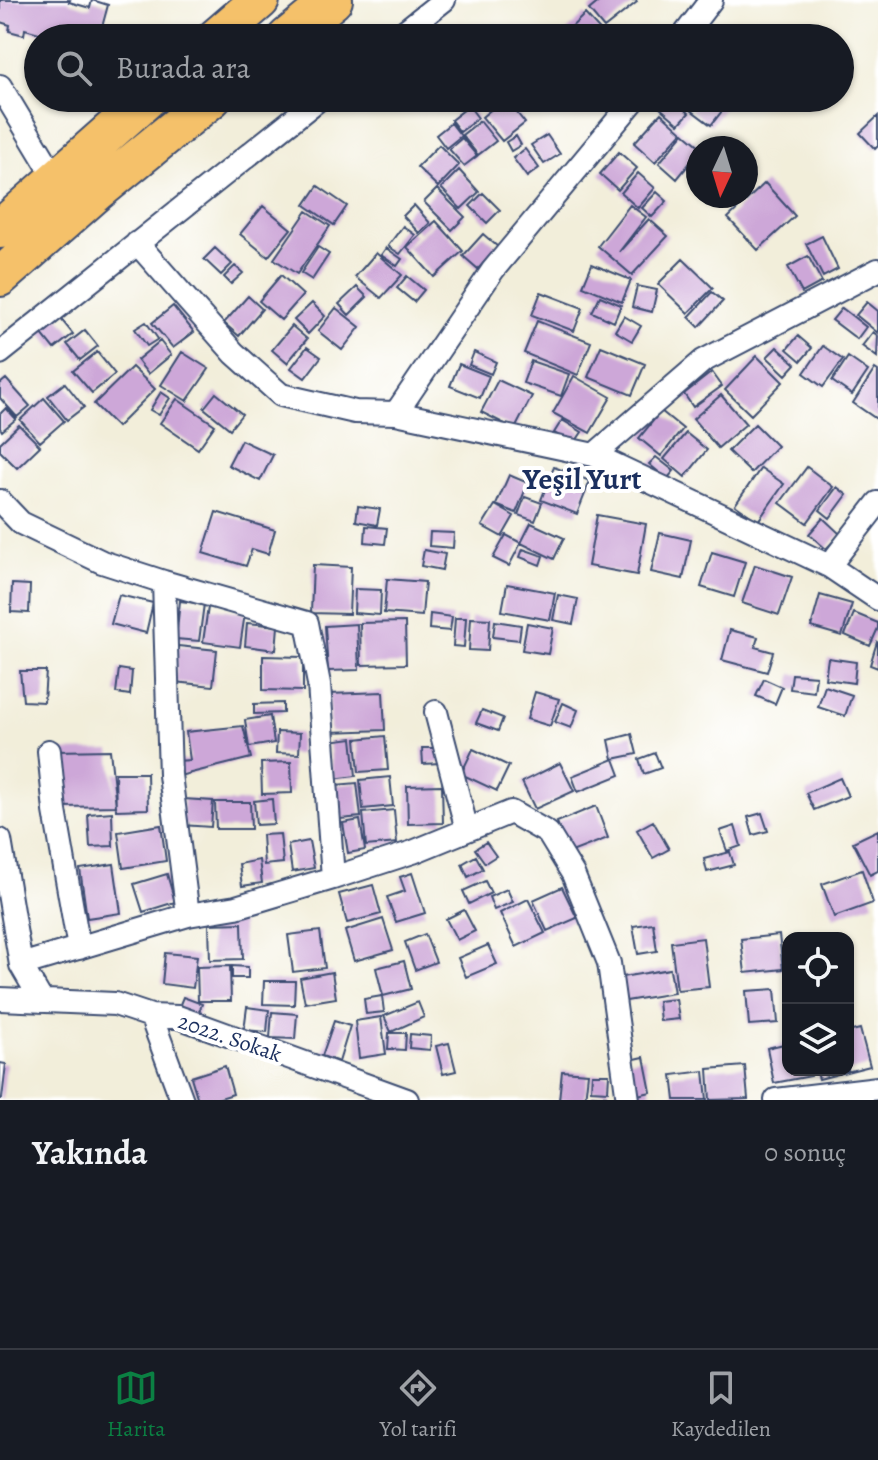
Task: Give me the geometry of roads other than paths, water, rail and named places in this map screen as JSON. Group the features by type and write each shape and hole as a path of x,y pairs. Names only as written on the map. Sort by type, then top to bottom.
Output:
{"highway":[{"path":"232,24 260,0"},
{"path":"304,24 333,0"},
{"path":"0,229 132,112"},
{"path":"0,277 195,112"}],"street":[{"path":"414,24 444,0"},
{"path":"693,24 711,0"},
{"path":"0,86 56,179"},
{"path":"0,353 302,112"},
{"path":"396,413 493,270 624,112"},
{"path":"137,243 234,353 281,395 355,412 396,413 594,455 829,566 878,599"},
{"path":"594,455 703,361 878,270"},
{"path":"0,501 21,523 102,562 307,623 319,684 333,878"},
{"path":"829,566 878,503"},
{"path":"164,582 170,775 188,915"},
{"path":"436,712 467,830"},
{"path":"49,751 55,811 79,948"},
{"path":"21,965 188,915 236,907 333,878 413,852 511,812 548,833 573,874 609,963 628,1100"},
{"path":"0,840 21,965 42,1001"},
{"name":"2022. Sokak","path":"0,999 115,1004 151,1016 178,1017 407,1100"},
{"path":"151,1016 182,1100"},
{"path":"776,1100 878,1088"}],"district":[{"name":"Yeşil Yurt","path":"582,479"}]}
